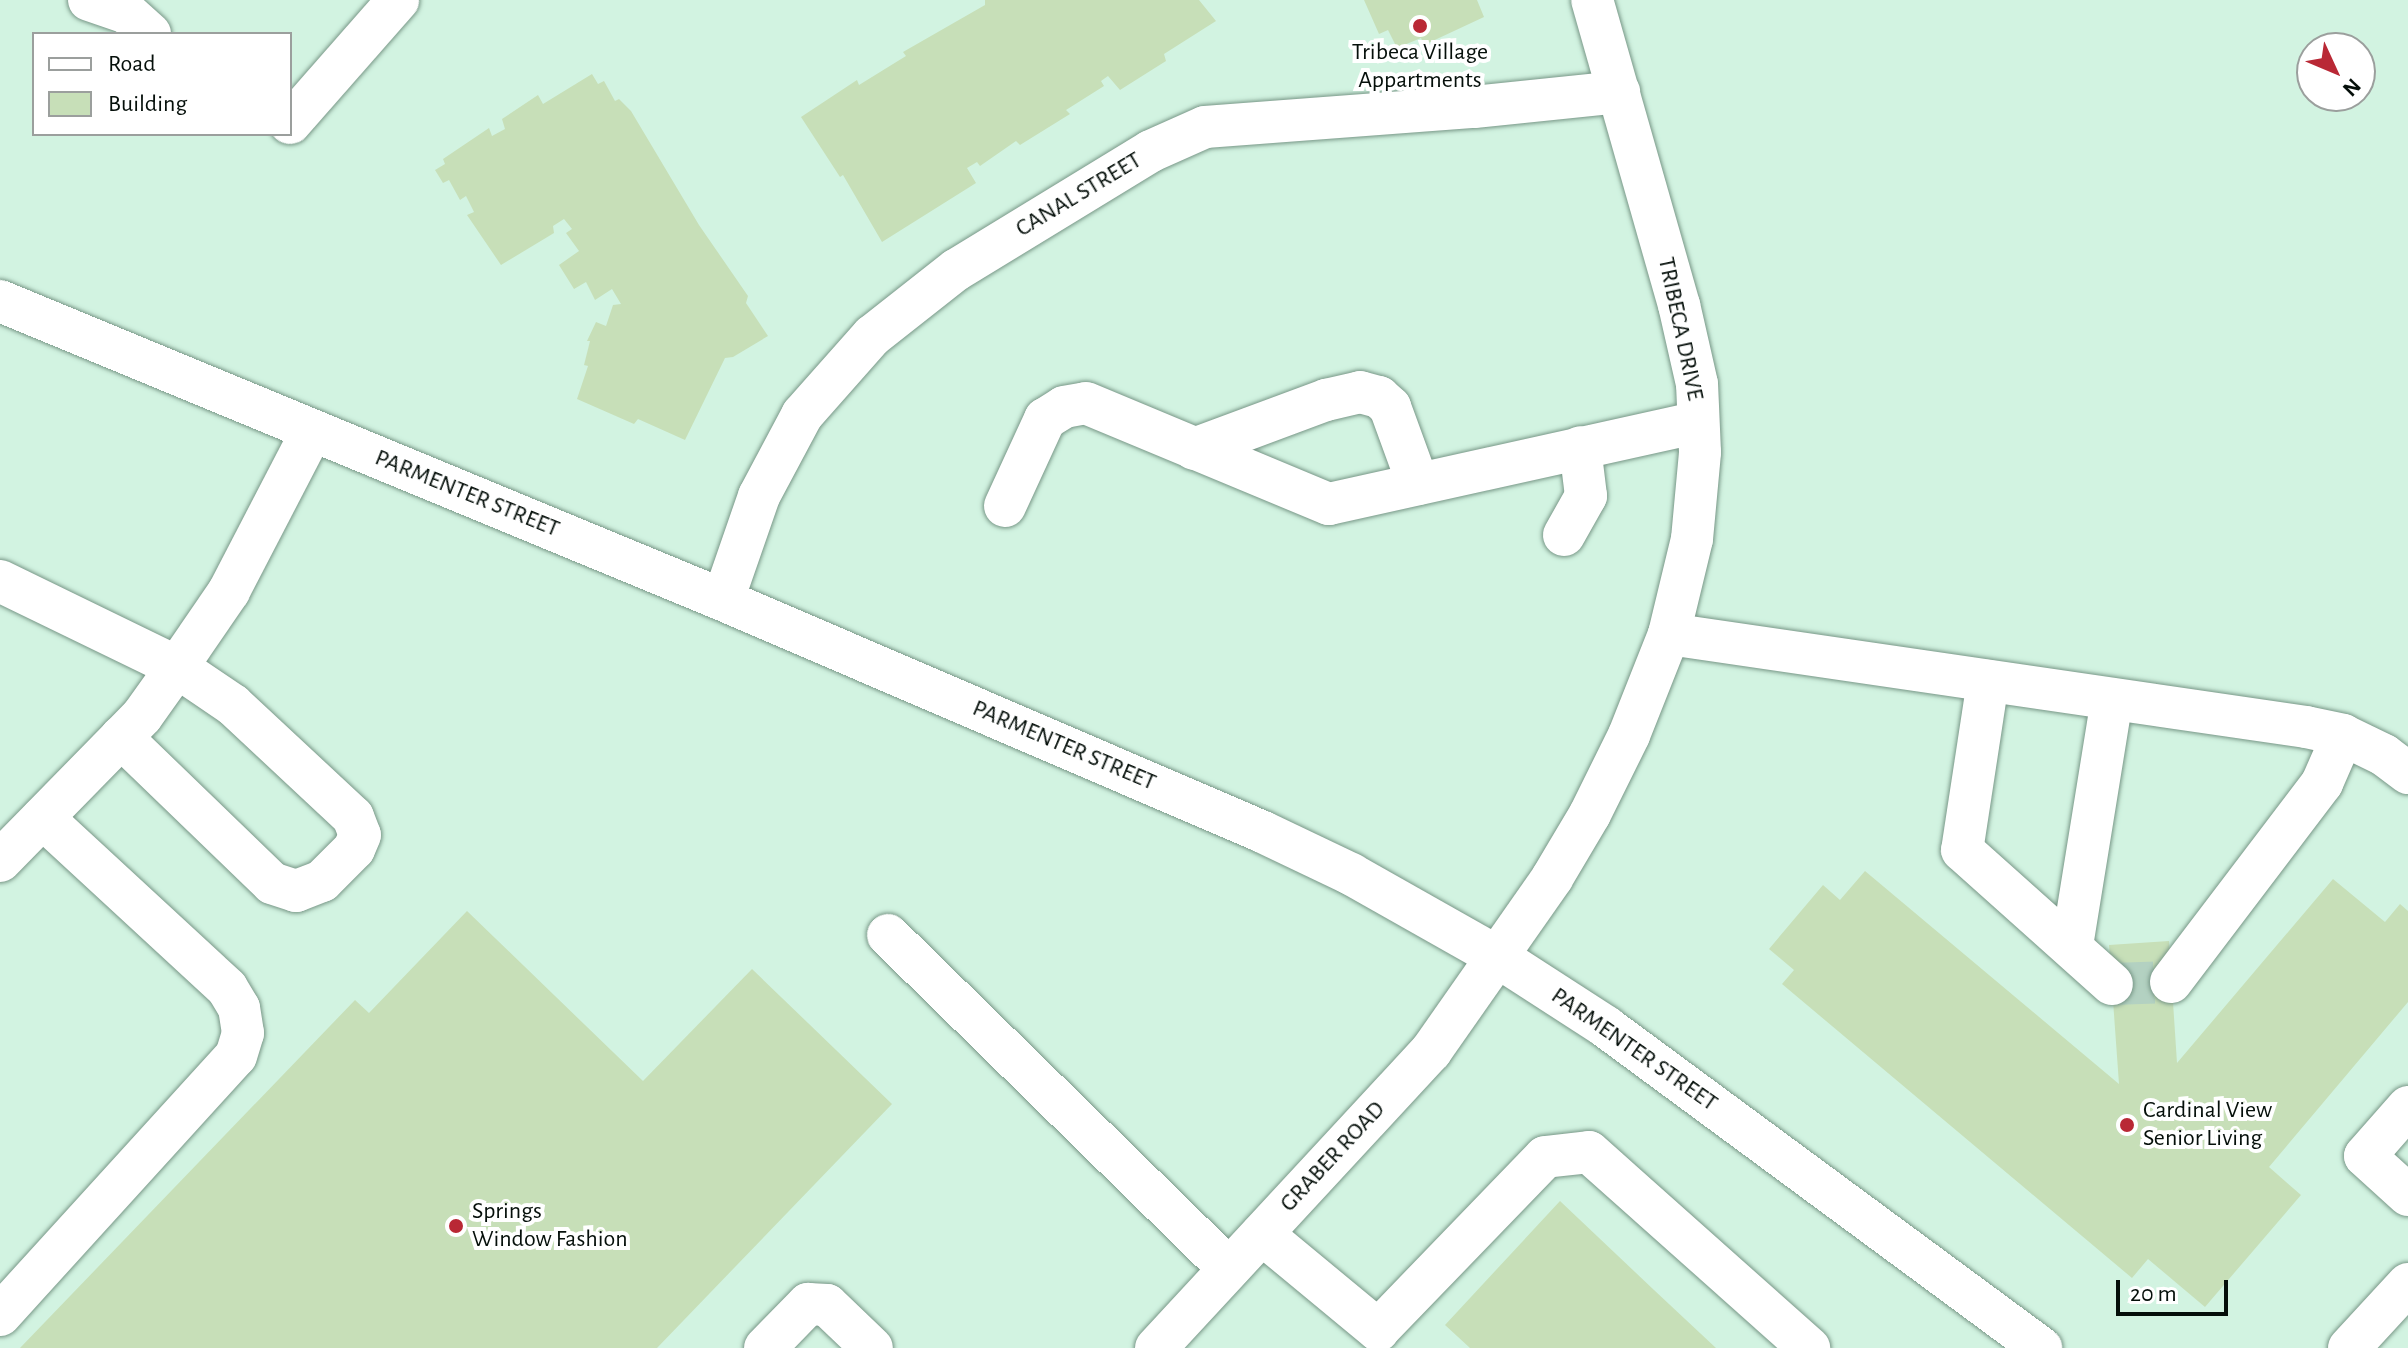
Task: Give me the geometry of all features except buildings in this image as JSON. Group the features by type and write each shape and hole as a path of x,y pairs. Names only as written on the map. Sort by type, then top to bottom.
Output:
{"street":[{"path":"89,0 127,13 148,32"},
{"path":"292,121 398,0"},
{"name":"TRIBECA DRIVE","path":"1498,957 1590,814 1629,735 1669,634 1692,539 1700,452 1697,384 1679,305 1592,0"},
{"name":"CANAL STREET","path":"723,600 759,496 802,415 872,336 956,270 1151,151 1205,127 1474,107 1619,92"},
{"name":"PARMENTER STREET","path":"0,301 723,600 1263,832 1388,894 1498,957 1606,1027 2041,1348"},
{"path":"1194,449 1326,400 1360,392 1379,397 1390,407 1418,484"},
{"path":"1005,506 1045,419 1064,407 1086,403 1329,504 1698,422"},
{"path":"0,861 142,716 229,591 312,431"},
{"path":"1564,535 1586,496 1580,447"},
{"path":"0,581 177,667 233,705 353,817 360,835 354,849 322,881 296,891 272,883 121,737"},
{"path":"1669,634 2343,735 2384,755 2408,773"},
{"path":"1988,681 1962,850 2112,984"},
{"path":"2072,946 2112,699"},
{"path":"2171,982 2322,783 2343,735"},
{"path":"0,1315 236,1056 243,1033 239,1008 227,988 43,818"},
{"path":"888,935 1229,1269"},
{"name":"GRABER ROAD","path":"1156,1348 1431,1051 1498,957"},
{"path":"2408,1107 2365,1156 2408,1195"},
{"path":"1262,1234 1378,1330 1545,1157 1589,1152 1809,1348"},
{"path":"2349,1348 2408,1284"},
{"path":"765,1348 808,1304 827,1305 872,1348"}],"tunnel":[{"path":"2112,984 2171,982"}],"place":[{"name":"Tribeca Village Appartments","path":"1420,26"},
{"name":"Cardinal View Senior Living","path":"2127,1125"},
{"name":"Springs Window Fashion","path":"456,1226"}]}
